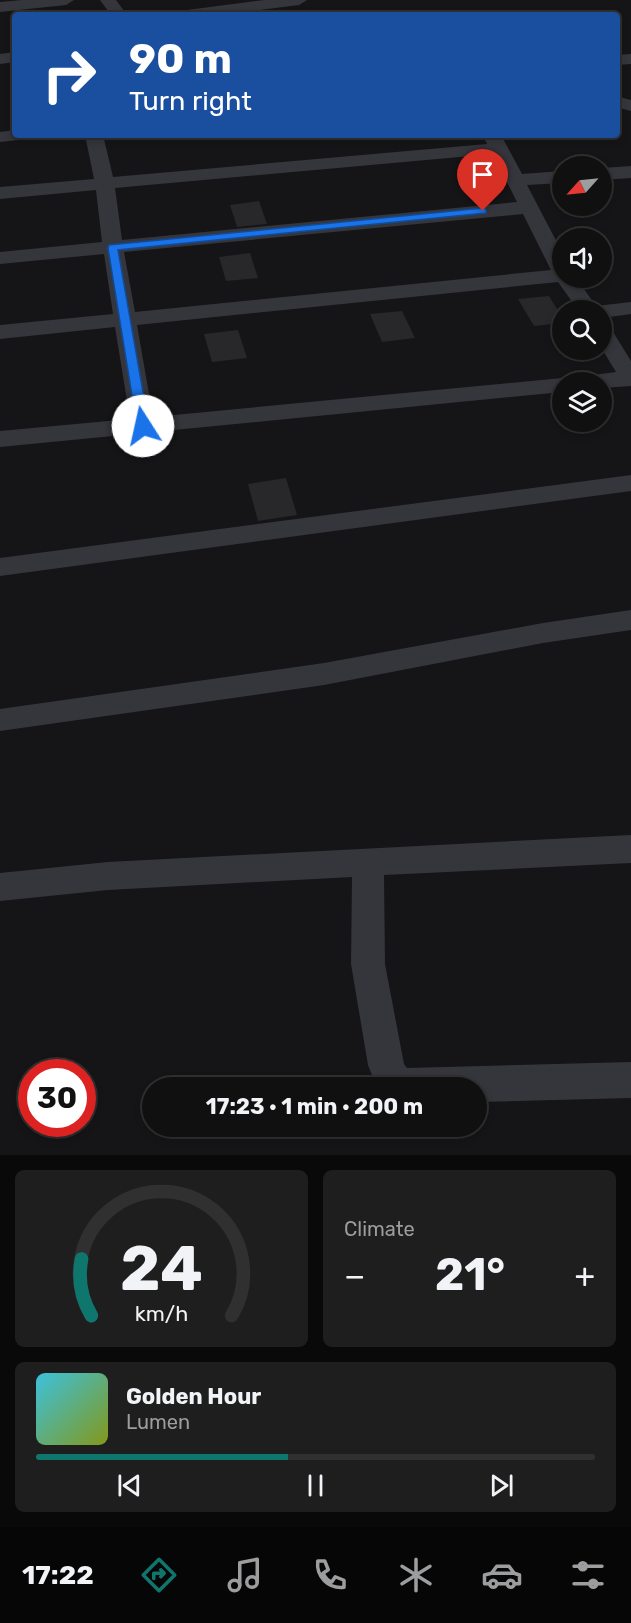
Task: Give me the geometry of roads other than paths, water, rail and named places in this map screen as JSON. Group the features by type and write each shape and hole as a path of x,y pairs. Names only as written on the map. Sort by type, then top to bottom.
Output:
{"street":[{"path":"0,7 66,0"},
{"path":"209,12 298,0"},
{"path":"95,138 105,183 113,248 143,426"},
{"path":"0,193 496,141 552,253"},
{"path":"612,173 631,172"},
{"path":"516,180 552,178"},
{"path":"0,258 529,207"},
{"path":"0,332 552,274"},
{"path":"612,310 631,308"},
{"path":"612,348 631,378 612,380"},
{"path":"0,439 552,386"},
{"path":"0,567 631,483"},
{"path":"0,720 324,674 543,633 631,620"},
{"path":"0,887 108,876 631,849"},
{"path":"368,862 368,964 386,1065 391,1079 399,1086 631,1080"}]}
